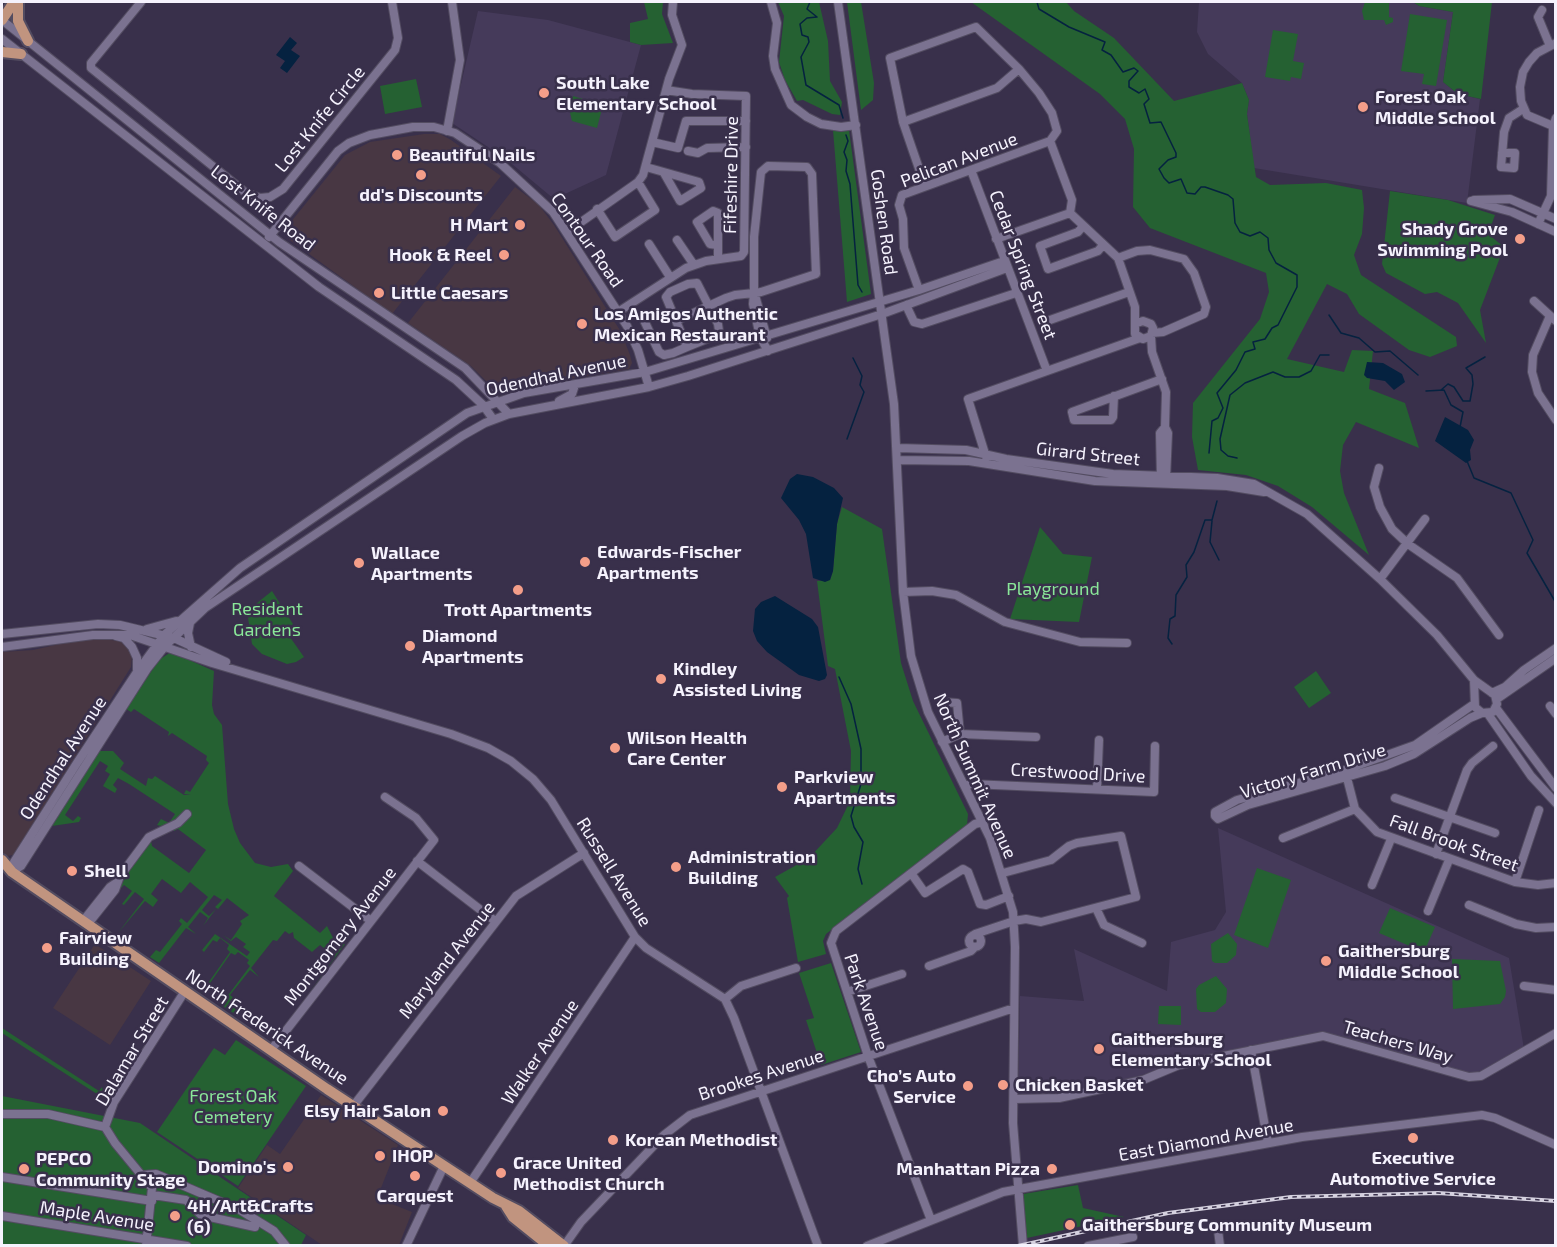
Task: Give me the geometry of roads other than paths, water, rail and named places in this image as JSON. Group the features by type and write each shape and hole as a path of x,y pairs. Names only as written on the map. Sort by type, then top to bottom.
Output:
{"main road":[{"path":"2,20 16,2"},
{"path":"16,2 18,21 28,41"},
{"path":"2,52 21,54"},
{"name":"North Frederick Avenue","path":"2,860 7,871 444,1166 506,1206 519,1211 564,1245"},
{"name":"North Frederick Avenue","path":"506,1206 513,1217 549,1245"}],"street":[{"name":"Lost Knife Circle","path":"141,2 92,63 91,68 246,193 266,198 283,189 395,50 398,38 392,2"},
{"path":"444,130 460,60 452,2"},
{"path":"567,232 638,182 646,167 666,90 682,45 672,15 673,2"},
{"path":"771,2 777,23 773,56 776,76 791,105 821,124 841,127 856,125"},
{"name":"Goshen Road","path":"838,2 882,314 898,448"},
{"path":"1538,224 1551,196 1554,176 1554,122 1532,118 1523,109 1520,87 1523,72 1537,53 1553,44 1538,17 1542,10"},
{"name":"Lost Knife Road","path":"2,20 271,235 465,368 509,414"},
{"path":"926,186 903,122 889,64 890,58 895,54 976,27 1019,69 1052,113 1058,131 1050,141 1072,200 1070,213"},
{"name":"Lost Knife Road","path":"2,39 319,287 456,380 483,405 493,419"},
{"path":"903,122 997,88 1019,69"},
{"name":"Fifeshire Drive","path":"666,90 692,94 746,96 743,255 718,259"},
{"path":"1502,153 1506,124 1523,109"},
{"path":"652,142 678,148 686,121 746,121"},
{"name":"Contour Road","path":"264,243 338,151 349,142 370,135 413,127 444,130 465,138 545,202 567,232 633,338 649,387"},
{"name":"Pelican Avenue","path":"919,290 904,248 899,199 902,195 1050,141"},
{"path":"687,151 698,153 707,148 746,147"},
{"path":"676,321 735,295 754,293 816,274 812,174 807,167 768,166 761,172 754,237 754,293 768,351"},
{"path":"646,167 699,182 701,188 680,201 664,173"},
{"name":"Cedar Spring Street","path":"971,170 1047,371"},
{"path":"597,209 615,237 655,210 638,182"},
{"path":"1556,219 1510,199 1471,201 1512,212 1556,232"},
{"path":"1070,213 1118,258 1162,379 1166,392 1165,427 1168,433 1163,486"},
{"path":"996,239 1070,213"},
{"path":"1083,226 1078,232 1040,246 1048,268 1098,251 1103,244"},
{"path":"677,240 694,265"},
{"path":"649,244 670,277"},
{"path":"618,312 670,277 694,265 718,259 717,245"},
{"path":"986,464 986,453 968,399 1125,344 1145,331 1169,328 1201,317 1206,311 1197,282 1187,261 1181,257 1142,250 1118,258"},
{"path":"1005,264 906,305 914,322 922,324 1016,293"},
{"name":"Odendhal Avenue","path":"7,871 21,866 147,669 189,618 240,568 467,413 497,400 645,372 1005,264"},
{"path":"642,316 661,354 687,347 719,331 710,305 697,283 679,288 666,297 687,347"},
{"path":"1050,320 1130,292"},
{"path":"1534,301 1552,319 1537,343 1532,372 1538,393 1556,420"},
{"name":"Odendhal Avenue","path":"7,871 136,672 164,635 462,436 493,419 509,414 649,387 768,351 906,305"},
{"path":"1114,396 1111,420 1074,420 1072,412 1114,396 1162,379"},
{"path":"532,409 567,398 575,385"},
{"name":"Girard Street","path":"898,448 986,453 1006,459 1113,474 1235,480 1254,484 1307,514 1380,579 1437,635 1474,680 1492,694"},
{"name":"North Summit Avenue","path":"898,448 903,592 915,673 942,742 983,822 1003,873 1014,921 1014,1099 1023,1245"},
{"name":"Girard Street","path":"898,460 949,460 1095,481 1163,486 1227,486 1274,494"},
{"path":"1379,468 1374,487 1380,507 1392,529 1408,544 1457,578 1499,635"},
{"path":"1380,579 1425,519"},
{"path":"903,592 932,591 956,595 1005,622 1080,642 1127,643"},
{"path":"143,629 189,618 188,633 191,647"},
{"name":"Russell Avenue","path":"2,634 98,624 143,629 174,638 272,681"},
{"path":"102,634 127,640 136,655 136,672"},
{"name":"Russell Avenue","path":"2,647 102,634 130,635 272,681 451,734 492,750 524,771 543,789 635,937 646,948 724,999"},
{"path":"1492,694 1505,687 1524,669 1556,648"},
{"path":"1492,694 1556,658"},
{"path":"1474,680 1475,700 1489,712 1556,788"},
{"path":"1492,694 1489,712 1531,776 1556,803"},
{"name":"Victory Farm Drive","path":"1489,712 1470,718 1414,754 1248,805 1218,819 1215,814 1236,800 1346,774 1415,745 1475,700 1492,694"},
{"path":"942,702 957,703 960,734"},
{"path":"1550,706 1556,714"},
{"path":"942,742 960,734 1036,737"},
{"path":"1097,788 1099,740"},
{"name":"Crestwood Drive","path":"965,786 971,784 1154,792 1155,746"},
{"path":"1436,854 1472,763 1493,746"},
{"path":"1283,838 1319,826 1355,809 1346,774"},
{"name":"Montgomery Avenue","path":"271,1050 434,840 416,818 385,797"},
{"path":"1395,798 1495,833"},
{"name":"Fall Brook Street","path":"1355,809 1365,822 1391,839 1515,882 1538,885 1556,883"},
{"path":"1515,882 1539,810"},
{"path":"86,923 115,890 116,883 149,837 178,823 187,814"},
{"name":"Park Avenue","path":"931,1220 868,1056 832,949 833,935 975,824 983,822"},
{"path":"929,966 971,951 975,947 969,942 975,934 1014,921 1026,919 1041,922 1136,897 1121,836 1077,843 1069,846 1051,860 1003,873"},
{"path":"1372,885 1391,839"},
{"name":"Maryland Avenue","path":"354,1105 495,921 523,890 584,853"},
{"path":"1428,911 1449,860"},
{"path":"417,861 495,921"},
{"path":"299,866 371,921"},
{"path":"911,873 921,891 925,893 963,869 968,872 980,904 986,905 1009,896"},
{"path":"1469,905 1516,924 1536,928 1556,927"},
{"path":"1096,908 1104,925 1142,943"},
{"name":"Walker Avenue","path":"470,1183 635,937"},
{"path":"796,968 741,986 724,999 734,1018 759,1091 818,1245"},
{"path":"847,992 902,974"},
{"path":"1524,986 1556,990"},
{"name":"Dalamar Street","path":"105,1127 114,1102 185,991"},
{"name":"Brookes Avenue","path":"564,1245 585,1219 673,1127 699,1111 1014,1008"},
{"name":"Teachers Way","path":"1014,1099 1059,1098 1143,1080 1179,1065 1323,1036 1469,1077 1492,1071 1556,1033"},
{"path":"1251,1050 1268,1143"},
{"path":"2,1114 48,1114 105,1127 115,1143 151,1185 152,1198 147,1242"},
{"name":"East Diamond Avenue","path":"867,1245 1018,1189 1268,1143 1482,1116 1495,1118 1556,1145"},
{"path":"406,1245 444,1166"},
{"path":"144,1175 156,1174 240,1210 274,1231 286,1245"},
{"path":"2,1177 152,1198 186,1200 201,1215 255,1227"},
{"name":"Maple Avenue","path":"2,1216 147,1242 187,1245"},
{"path":"1218,1230 1220,1245"},
{"path":"1088,1245 1133,1237"}],"water":[{"path":"290,37 297,43 291,50 300,56 287,73 280,68 285,61 276,55"},
{"path":"1367,362 1383,363 1402,374 1405,382 1394,390 1385,381 1367,378 1364,375"},
{"path":"1445,417 1468,430 1474,440 1470,450 1471,460 1466,463 1435,441"},
{"path":"797,474 813,477 834,488 843,498 837,524 833,571 830,580 825,582 813,578 806,534 799,520 781,498 790,479"},
{"path":"775,596 812,619 818,627 827,675 825,679 819,681 799,675 767,652 757,641 753,631 755,609 761,602"}],"waterway":[{"path":"810,2 807,9 817,17 807,18 800,24 802,35 808,37 809,42 801,57 806,85 839,105 843,118"},
{"path":"1037,2 1039,9 1069,27 1105,42 1102,50 1111,55 1123,72 1134,68 1138,71 1129,81 1129,87 1139,93 1145,89 1149,99 1144,104 1150,123 1161,122 1176,153 1176,157 1168,160 1159,169 1164,178 1169,183 1181,179 1187,193 1195,194 1201,187 1205,187 1228,195 1233,199 1235,223 1240,232 1250,236 1260,232 1268,238 1269,250 1276,263 1297,275 1297,287 1278,325 1272,328 1265,339 1253,342 1255,349 1245,352 1236,370 1217,393 1223,408 1218,418 1212,421 1209,453"},
{"path":"846,135 848,141 844,152 850,184 858,285 862,292"},
{"path":"1329,315 1341,333 1359,338 1375,352 1390,351 1418,375"},
{"path":"1237,458 1228,456 1221,450 1220,439 1230,395 1245,383 1273,372 1285,377 1299,377 1311,371 1320,355 1329,355"},
{"path":"1441,390 1448,384 1454,387 1463,401 1470,401 1472,375 1466,368 1485,357"},
{"path":"847,439 864,392 860,385 862,376 853,358"},
{"path":"1426,391 1444,390 1451,405 1463,412 1460,427"},
{"path":"1467,461 1474,478 1511,493 1533,540 1527,553 1556,603"},
{"path":"1172,644 1168,638 1170,619 1175,616 1176,595 1187,577 1186,565 1194,552 1205,520 1212,520 1217,501"},
{"path":"1212,521 1210,542 1219,560"},
{"path":"839,677 851,704 861,749 861,784 851,816 854,827 863,842 858,869 862,884"}],"railway":[{"path":"1018,1246 1168,1213 1291,1197 1438,1193 1556,1201"}],"place":[{"name":"South Lake Elementary School","path":"544,93"},
{"name":"Forest Oak Middle School","path":"1363,107"},
{"name":"Beautiful Nails","path":"397,155"},
{"name":"dd's Discounts","path":"421,175"},
{"name":"H Mart","path":"520,225"},
{"name":"Shady Grove Swimming Pool","path":"1520,239"},
{"name":"Hook & Reel","path":"504,255"},
{"name":"Little Caesars","path":"379,293"},
{"name":"Los Amigos Authentic Mexican Restaurant","path":"582,324"},
{"name":"Edwards-Fischer Apartments","path":"585,562"},
{"name":"Wallace Apartments","path":"359,563"},
{"name":"Trott Apartments","path":"518,590"},
{"name":"Diamond Apartments","path":"410,646"},
{"name":"Kindley Assisted Living","path":"661,679"},
{"name":"Wilson Health Care Center","path":"615,748"},
{"name":"Parkview Apartments","path":"782,787"},
{"name":"Administration Building","path":"676,867"},
{"name":"Shell","path":"72,871"},
{"name":"Fairview Building","path":"47,948"},
{"name":"Gaithersburg Middle School","path":"1326,961"},
{"name":"Gaithersburg Elementary School","path":"1099,1049"},
{"name":"Chicken Basket","path":"1003,1085"},
{"name":"Cho’s Auto Service","path":"968,1086"},
{"name":"Elsy Hair Salon","path":"443,1111"},
{"name":"Executive Automotive Service","path":"1413,1138"},
{"name":"Korean Methodist","path":"613,1140"},
{"name":"IHOP","path":"380,1156"},
{"name":"Domino's","path":"288,1167"},
{"name":"PEPCO Community Stage","path":"24,1169"},
{"name":"Manhattan Pizza","path":"1052,1169"},
{"name":"Grace United Methodist Church","path":"501,1173"},
{"name":"Carquest","path":"415,1176"},
{"name":"4H/Art&Crafts (6)","path":"175,1216"},
{"name":"Gaithersburg Community Museum","path":"1070,1225"}],"park label":[{"name":"Playground","path":"1053,589"},
{"name":"Resident Gardens","path":"267,619"},
{"name":"Forest Oak Cemetery","path":"233,1106"}]}
